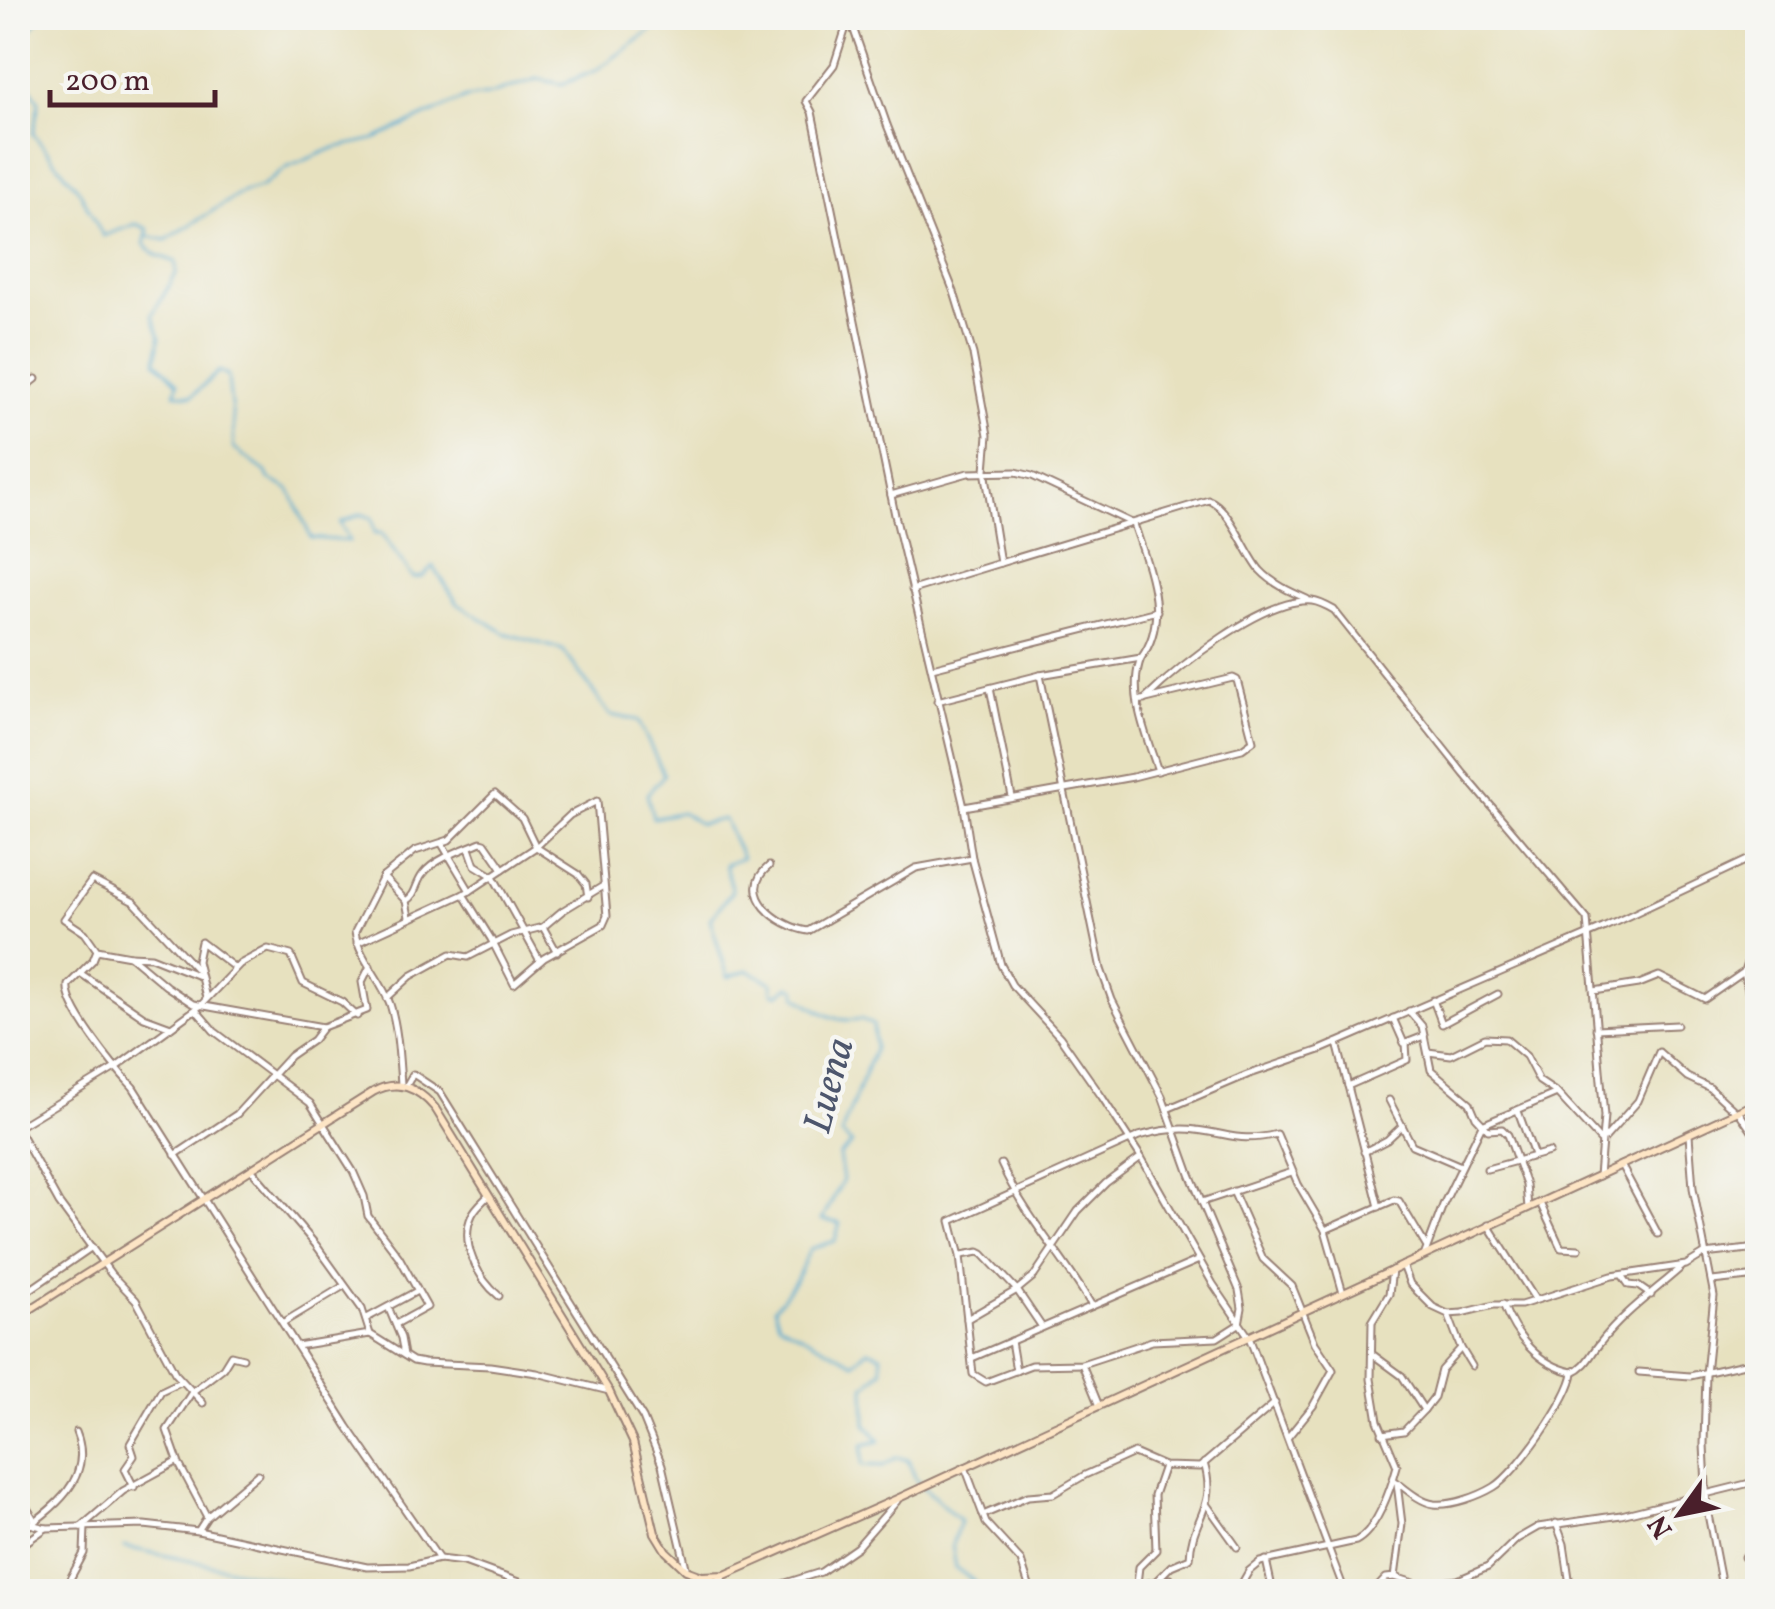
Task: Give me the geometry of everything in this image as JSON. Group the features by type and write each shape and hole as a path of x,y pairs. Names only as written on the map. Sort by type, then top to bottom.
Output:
{"main road":[{"path":"19,1312 380,1088 404,1085 418,1091 435,1108 609,1391 633,1442 655,1533 666,1551 686,1570 702,1576 725,1575 1249,1337 1425,1251 1540,1203 1758,1102"}],"street":[{"path":"850,18 887,125 954,292 973,354 988,435 986,470 1000,563"},
{"path":"850,18 834,66 806,100 812,112 891,495 964,807 972,858 1006,976 1077,1060 1249,1337 1345,1592"},
{"path":"18,392 36,380"},
{"path":"891,495 986,470 1032,476 1134,524 1157,611 1153,642 1141,658 1135,681 1158,771"},
{"path":"912,590 1209,500 1216,502 1262,572 1282,587 1336,612 1464,774 1587,920 1604,1116 1599,1176"},
{"path":"1141,701 1242,624 1284,604 1312,601"},
{"path":"931,668 1157,611"},
{"path":"937,701 1040,675 1141,658"},
{"path":"1040,675 1101,969 1112,1000 1167,1110 1173,1130 1239,1290 1242,1308 1239,1324 1217,1338 1152,1341 1082,1364 1031,1365 981,1382 973,1374 960,1256 951,1221 1159,1130 1173,1130 1191,1129 1249,1140 1277,1134 1292,1172 1325,1230 1343,1293"},
{"path":"964,807 1158,771 1242,749 1253,741 1237,680 1233,678 1141,701"},
{"path":"990,688 1012,798"},
{"path":"404,1085 388,998 357,943 357,924 384,876 415,852 442,844 495,794 522,818 536,847 578,874 586,884 588,897"},
{"path":"357,943 466,892 536,847 570,815 597,801 606,921 540,961 514,984 492,944 466,892 449,858 442,844"},
{"path":"406,901 415,893 426,870 469,847 485,843 503,869"},
{"path":"469,847 475,865 493,876 540,961"},
{"path":"1167,1110 1236,1079 1336,1043 1589,934 1758,855"},
{"path":"768,866 758,875 755,890 761,902 773,918 789,928 808,930 916,868 972,858"},
{"path":"384,876 406,901 410,918"},
{"path":"92,880 134,902 198,973 151,958 97,950 85,934 64,919 92,880"},
{"path":"388,998 411,976 450,954 468,956 523,931 543,927 603,886"},
{"path":"543,927 557,952"},
{"path":"1758,930 1744,972 1758,1036"},
{"path":"206,999 198,973 201,942 235,968"},
{"path":"203,1403 181,1382 140,1305 102,1262 59,1203 18,1128 115,1068 198,1008 235,968 273,948 291,956 303,983 342,1002 357,1016"},
{"path":"97,950 93,960 68,985 67,992 115,1068 133,1088 412,1524 439,1559"},
{"path":"130,956 198,1008 214,1031 302,1095 323,1124 360,1184 368,1216 399,1257 427,1307 396,1324"},
{"path":"198,1008 323,1027 357,1016 368,1007 362,982 370,966"},
{"path":"1594,992 1640,984 1658,976 1704,1000 1744,972"},
{"path":"80,973 144,1017 171,1027"},
{"path":"1432,1000 1442,1024 1498,994"},
{"path":"1408,1011 1422,1026 1431,1070 1470,1103 1489,1132 1505,1130 1526,1185 1528,1208"},
{"path":"1348,1086 1407,1060 1409,1056 1393,1018"},
{"path":"1596,1029 1677,1025"},
{"path":"175,1155 237,1114 290,1056 313,1040 323,1027"},
{"path":"1404,1046 1424,1036"},
{"path":"1428,1052 1451,1055 1485,1038 1502,1037 1526,1056 1539,1081 1557,1092 1602,1141"},
{"path":"1336,1043 1379,1207"},
{"path":"1602,1141 1638,1101 1659,1052 1686,1077 1710,1088 1737,1112 1758,1140"},
{"path":"404,1085 413,1074 440,1092 643,1418 662,1465 686,1570"},
{"path":"1425,1251 1482,1124 1557,1092"},
{"path":"1389,1100 1417,1149 1461,1166"},
{"path":"1518,1111 1534,1156"},
{"path":"1364,1152 1387,1140 1402,1126"},
{"path":"1690,1134 1689,1155 1704,1254 1712,1281 1714,1323 1706,1374 1706,1494 1723,1592"},
{"path":"1487,1169 1549,1152"},
{"path":"967,1319 1017,1290 1041,1268 1078,1211 1106,1183 1141,1158"},
{"path":"1001,1164 1037,1229 1055,1247 1092,1306"},
{"path":"1621,1166 1658,1234"},
{"path":"251,1169 316,1245 367,1318 370,1334"},
{"path":"1202,1202 1292,1172"},
{"path":"1233,1191 1263,1260 1292,1286 1315,1343 1333,1370 1313,1406 1288,1437"},
{"path":"488,1196 472,1213 468,1239 477,1269 500,1296"},
{"path":"1325,1230 1399,1201 1425,1251"},
{"path":"1540,1203 1561,1248 1579,1249"},
{"path":"1488,1226 1536,1300"},
{"path":"18,1298 92,1247"},
{"path":"1503,1304 1538,1357 1572,1372 1586,1364 1620,1320 1686,1265 1704,1254 1758,1248"},
{"path":"960,1256 979,1252 1017,1290 1042,1327"},
{"path":"972,1358 1199,1260"},
{"path":"1403,1265 1410,1284 1433,1307 1448,1314 1462,1314 1503,1304 1520,1305 1622,1274 1686,1265"},
{"path":"1392,1270 1388,1294 1372,1322 1372,1354 1373,1400 1382,1434 1396,1461 1401,1536 1395,1576"},
{"path":"1622,1274 1628,1284 1651,1295"},
{"path":"1712,1281 1758,1276"},
{"path":"284,1322 343,1287"},
{"path":"367,1318 417,1291"},
{"path":"388,1309 404,1355"},
{"path":"1448,1314 1472,1366"},
{"path":"297,1346 370,1334 424,1363 490,1366 609,1391"},
{"path":"1011,1341 1016,1371"},
{"path":"1382,1434 1404,1431 1424,1410 1434,1397 1440,1370 1461,1348"},
{"path":"1372,1354 1402,1376 1424,1410"},
{"path":"207,1516 178,1461 167,1430 192,1392 223,1368 232,1355 243,1358"},
{"path":"1638,1372 1706,1374 1754,1362 1750,1400 1758,1419"},
{"path":"1082,1364 1099,1406"},
{"path":"1395,1481 1430,1504 1455,1502 1496,1486 1556,1412 1572,1372"},
{"path":"134,1487 125,1469 134,1456 130,1444 161,1391 181,1382"},
{"path":"983,1514 1028,1496 1053,1494 1134,1453 1164,1466 1198,1468 1275,1403"},
{"path":"18,1534 60,1502 76,1477 82,1452 76,1432"},
{"path":"63,1592 84,1553 83,1527 112,1498 178,1461"},
{"path":"1155,1582 1162,1572 1190,1558 1191,1538 1207,1505 1210,1487 1204,1463"},
{"path":"1164,1466 1154,1495 1156,1550 1140,1567 1137,1588 1170,1579 1202,1592"},
{"path":"965,1467 992,1533 1021,1561 1031,1592"},
{"path":"198,1532 207,1516 258,1474"},
{"path":"1238,1592 1249,1570 1266,1560 1331,1549 1365,1536 1395,1481"},
{"path":"1373,1592 1386,1578 1395,1576 1420,1585 1470,1576 1488,1567 1524,1534 1556,1524 1621,1515 1758,1481"},
{"path":"18,1493 34,1523"},
{"path":"757,1592 822,1572 856,1547 902,1497"},
{"path":"1207,1505 1237,1547"},
{"path":"18,1521 46,1528 144,1525 198,1532 366,1567 409,1566 439,1559 464,1562 546,1592"},
{"path":"1556,1524 1564,1544 1570,1586 1584,1592"},
{"path":"18,1548 46,1528"},
{"path":"1744,1557 1758,1557"},
{"path":"1266,1560 1273,1592"},
{"path":"701,1592 725,1575"},
{"path":"772,1592 778,1585"}],"waterway":[{"path":"24,85 29,76 23,45 40,18"},
{"path":"146,236 166,240 243,192 261,187 286,168 334,148 375,139 466,98 537,79 562,84 595,71 659,25 681,18"},
{"name":"Luena","path":"18,85 30,87 39,102 33,134 79,190 103,236 136,224 148,229 144,244 156,255 176,262 176,274 152,315 160,337 156,361 178,383 175,393 192,396 219,371 228,375 233,448 266,472 269,479 290,490 311,538 350,541 340,523 361,514 372,518 375,533 382,533 413,578 423,577 433,566 458,604 505,633 563,650 610,715 638,720 664,775 647,794 653,818 682,812 700,824 724,819 742,858 725,865 732,891 710,919 728,977 748,970 772,983 773,993 779,994 790,986 796,989 798,997 828,1015 843,1020 861,1019 873,1025 875,1047 841,1134 852,1144 839,1156 843,1180 822,1220 840,1223 835,1241 810,1249 796,1280 774,1308 779,1323 854,1363 868,1350 881,1355 882,1370 865,1387 866,1424 880,1441 863,1445 862,1465 883,1466 897,1457 908,1460 916,1480 960,1521 952,1545 956,1568 988,1592"},
{"path":"124,1547 341,1592"}]}
